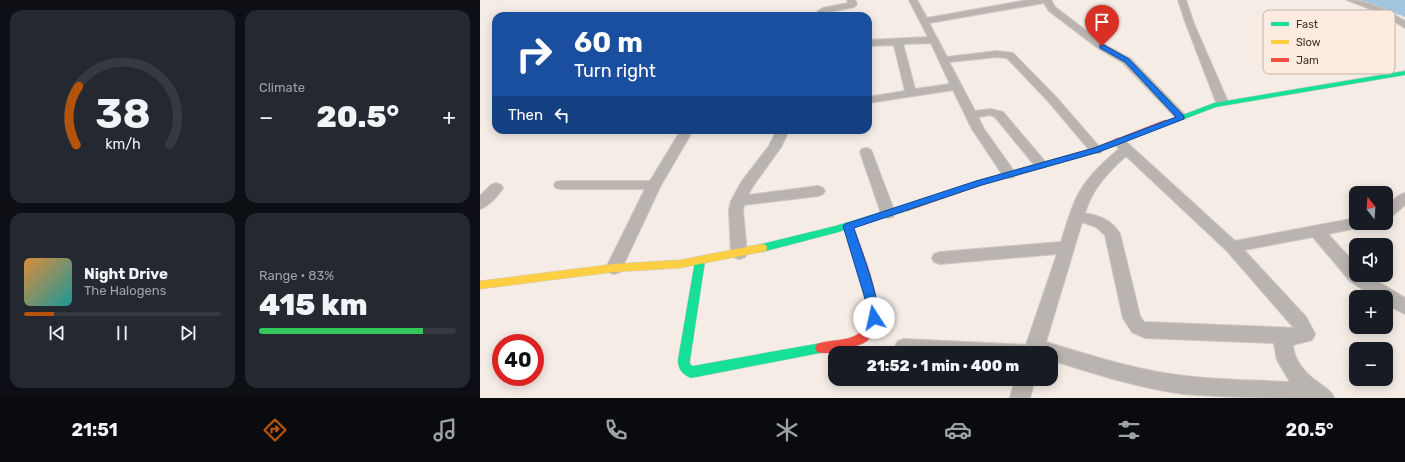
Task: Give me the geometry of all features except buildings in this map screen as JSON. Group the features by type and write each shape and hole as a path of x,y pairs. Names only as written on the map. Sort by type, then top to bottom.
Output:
{"street":[{"path":"823,12 826,10 851,5 853,4 851,0"},
{"path":"912,0 934,40 970,115 1009,174"},
{"path":"923,21 1013,4 1046,0 1052,9 1102,46 1127,61 1181,117"},
{"path":"1182,0 1190,24 1222,102"},
{"path":"1351,0 1381,10"},
{"path":"1395,19 1405,25"},
{"path":"872,43 934,40"},
{"path":"898,42 911,94"},
{"path":"943,60 997,54 1010,55 1052,99 1096,150"},
{"path":"480,284 614,268 680,264 813,236 1041,164 1096,150 1123,146 1181,117 1222,102 1405,73"},
{"path":"872,99 957,86"},
{"path":"970,115 990,112 999,114 1041,164"},
{"path":"614,268 654,185 685,134"},
{"path":"739,252 736,210 738,201 748,184 775,147 781,134"},
{"path":"1033,346 1088,188 1123,146"},
{"path":"1123,146 1232,247 1300,322 1306,334 1288,339 1283,343 1283,350 1295,373 1318,395"},
{"path":"866,152 888,213"},
{"path":"561,186 654,185"},
{"path":"480,204 496,188"},
{"path":"738,201 818,191"},
{"path":"1393,207 1405,198"},
{"path":"1077,216 1105,224 1112,234 1132,318 1138,327 1145,330 1300,336"},
{"path":"1232,247 1349,224"},
{"path":"700,261 684,360 684,366 691,372 850,343 862,338 871,330 874,318 872,302 848,226"},
{"path":"1317,231 1356,276 1380,293 1405,306"},
{"path":"940,258 1067,247"},
{"path":"1058,357 1152,380 1186,392 1318,395"},
{"path":"1020,398 1023,386"}],"water":[{"path":"1359,0 1405,0 1405,17 1395,13 1395,10 1386,10"}],"traffic: fast":[{"path":"1168,122 1214,105 1405,73"},
{"path":"762,248 835,230 907,208"},
{"path":"700,261 684,360 684,366 691,372 821,348"}],"traffic: slow":[{"path":"480,285 614,268 680,264 762,248"}],"traffic: jam":[{"path":"907,208 979,183 1096,150 1168,122"},
{"path":"821,348 857,341 867,334 871,325 872,313 870,298 862,265 848,226"}],"route":[{"path":"874,318 872,302 848,226 868,221 979,183 1041,164 1096,150 1181,117 1127,61 1116,53 1102,46"}]}
